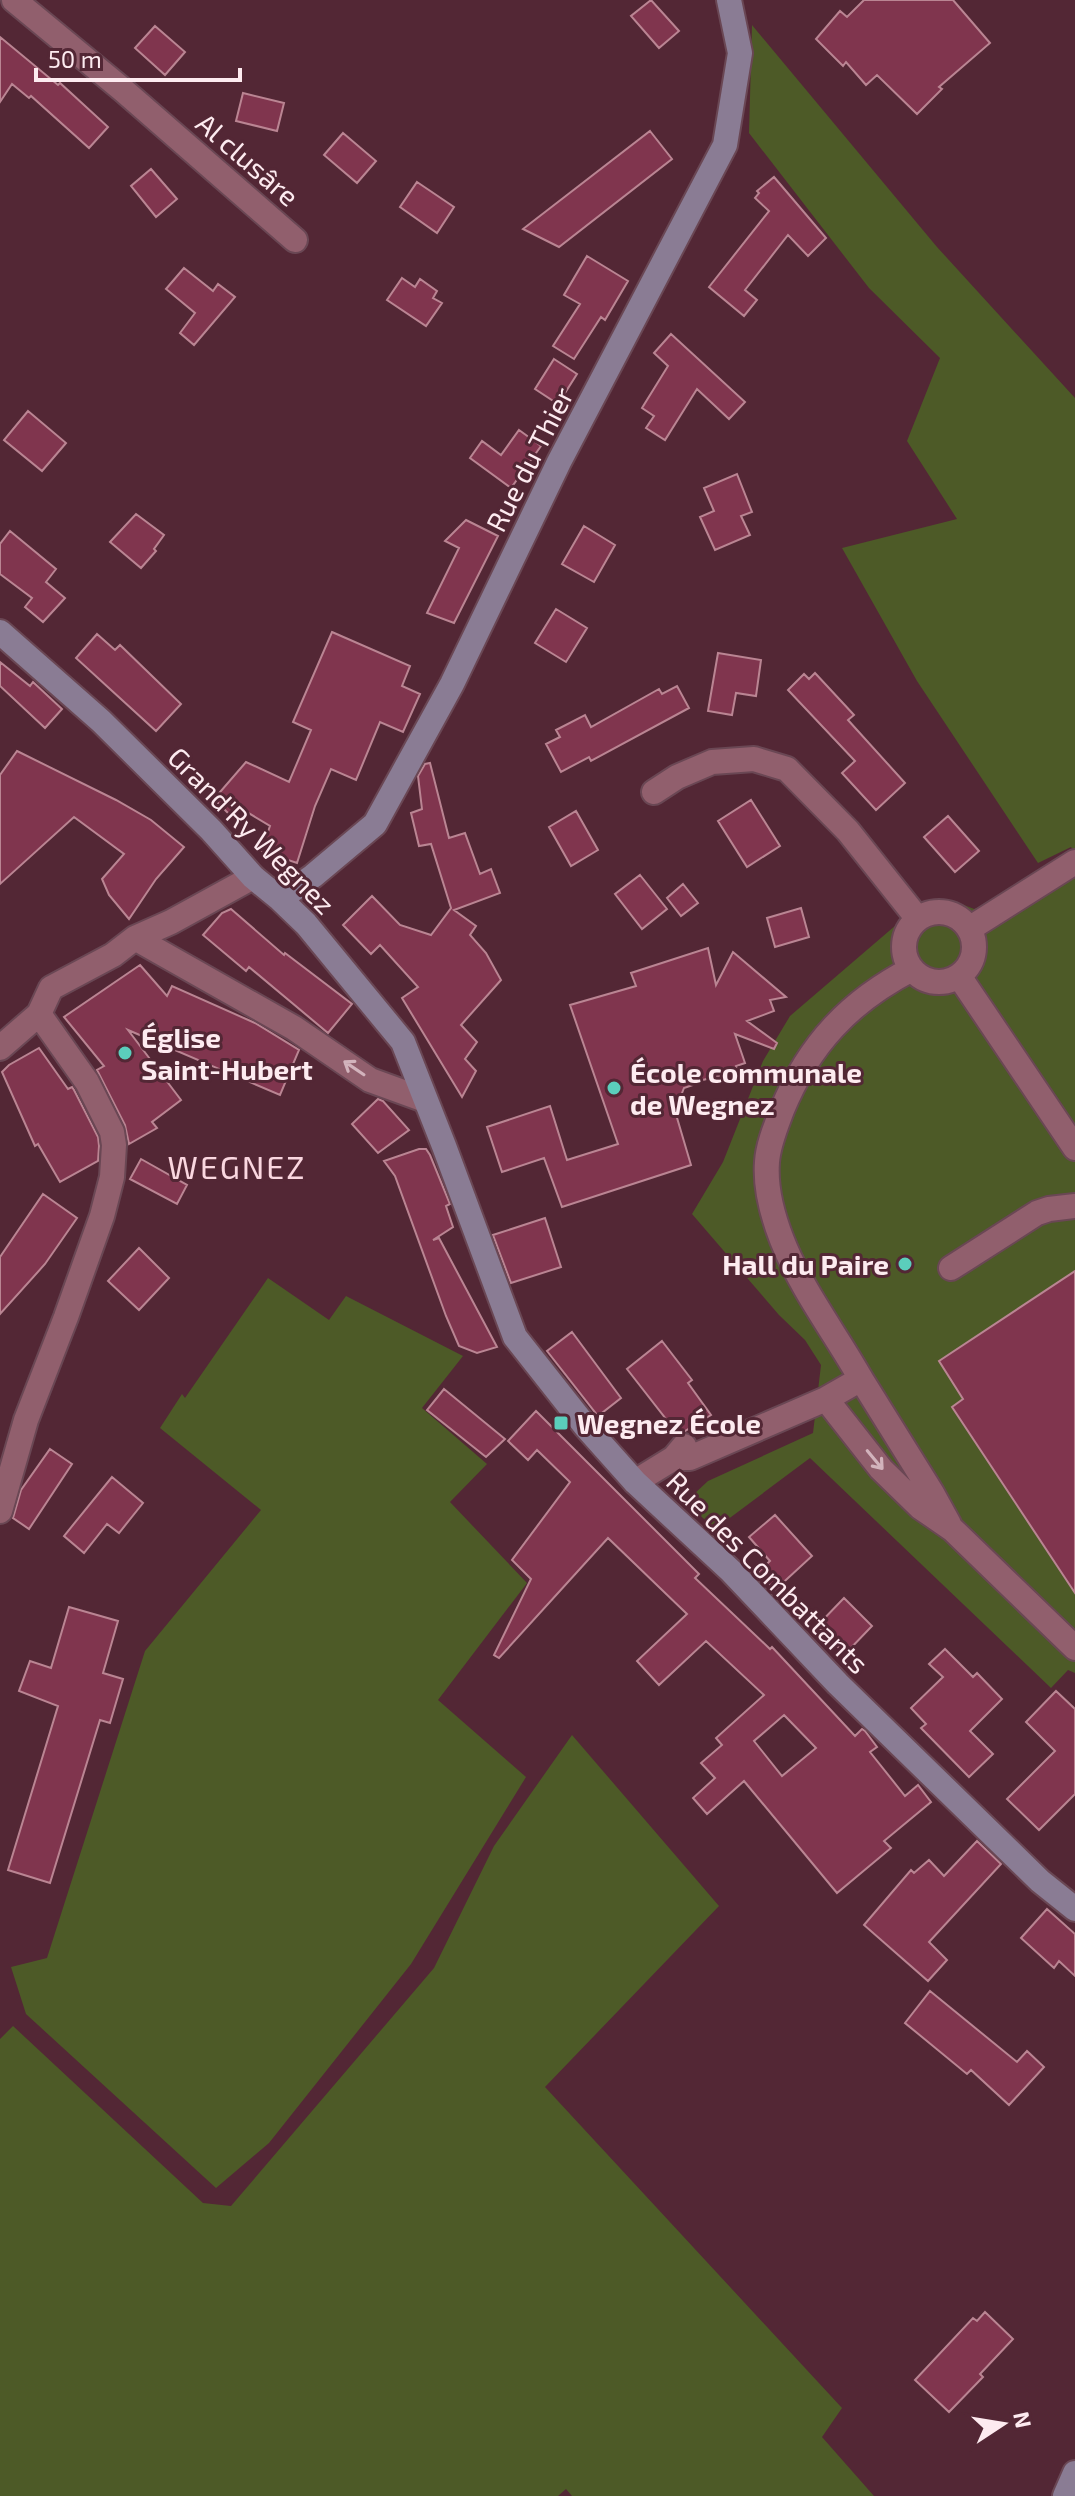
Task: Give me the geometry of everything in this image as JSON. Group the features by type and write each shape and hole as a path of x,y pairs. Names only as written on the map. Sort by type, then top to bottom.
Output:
{"street":[{"name":"Al clusâre","path":"14,0 295,240"},
{"name":"Rue du Thier","path":"280,899 375,824 452,684 559,462 725,145 740,53 729,0"},
{"name":"Grand'Ry Wegnez","path":"0,632 101,721 211,830 253,877 306,924 403,1042 425,1100"},
{"path":"654,792 677,777 712,762 754,759 787,769 848,831 918,919"},
{"path":"969,929 1075,862"},
{"path":"0,1048 39,1014 51,988 113,955 135,938 253,877"},
{"path":"928,914 950,914 969,929 974,948 972,958 959,976 951,980 931,981 921,977 906,959 906,937 910,927 928,914"},
{"path":"135,938 294,1028 370,1080 425,1100"},
{"path":"912,969 881,985 816,1045 795,1080 775,1129 767,1162 770,1201 793,1265 952,1529"},
{"path":"959,976 1075,1148"},
{"path":"1,1507 26,1420 93,1242 112,1177 112,1132 87,1082 39,1014"},
{"name":"Rue des Combattants","path":"425,1100 515,1337 586,1427 635,1482 731,1571 838,1684 1040,1881 1075,1909"},
{"path":"951,1268 1037,1213 1075,1206"},
{"path":"635,1482 674,1458 690,1458 861,1379"},
{"path":"831,1395 881,1469 920,1507 952,1529 1075,1648"},
{"path":"1065,2496 1075,2473"}],"green space":[{"path":"752,25 937,247 1075,398 1075,853 1071,847 1038,863 917,681 842,548 957,519 907,441 940,358 869,288 749,133"},
{"name":"Hall du Paire","path":"1075,878 1075,1673 1068,1670 1051,1688 810,1458 715,1529 692,1508 693,1495 708,1481 813,1433 821,1365 805,1340 779,1315 692,1214 723,1162 763,1061 790,1016 917,907 954,901 974,909 1049,879 1065,883"},
{"path":"268,1278 329,1320 346,1296 463,1356 422,1408 487,1464 450,1502 527,1583 438,1700 526,1777 411,1964 269,2143 216,2188 26,2014 11,1967 47,1958 145,1651 261,1510 160,1428 182,1394 185,1398"},
{"path":"572,1735 719,1906 545,2087 842,2408 822,2437 874,2496 572,2496 566,2489 558,2496 0,2496 0,2039 13,2026 203,2203 231,2206 434,1968 494,1846"}],"building":[{"path":"651,0 679,31 659,48 631,16"},
{"path":"864,0 953,0 990,43 939,87 942,89 917,114 877,75 866,85 846,62 843,66 816,39 840,11 847,17"},
{"path":"155,26 185,52 165,75 135,48"},
{"path":"0,37 58,85 60,83 108,127 89,148 31,96 29,98 12,84 0,102"},
{"path":"243,93 284,103 277,131 236,121"},
{"path":"650,131 672,159 559,247 523,229"},
{"path":"343,133 376,161 357,183 324,155"},
{"path":"151,169 177,199 156,217 131,186"},
{"path":"774,177 826,238 808,256 788,235 745,290 757,300 744,316 709,287 769,211 755,198 759,193 757,191"},
{"path":"417,182 454,207 437,233 400,207"},
{"path":"587,256 628,281 605,320 601,317 574,359 553,346 580,304 564,295"},
{"path":"184,268 213,291 218,284 235,297 194,345 180,333 195,313 166,289"},
{"path":"402,278 415,287 420,279 437,291 433,298 442,303 426,326 387,300"},
{"path":"671,334 745,402 729,419 697,389 665,440 646,428 654,416 642,408 668,366 654,353"},
{"path":"554,359 577,374 558,404 535,389"},
{"path":"28,411 66,443 42,471 4,440"},
{"path":"519,430 541,446 511,488 470,458 482,441 501,455"},
{"path":"737,474 752,512 741,516 750,535 715,550 700,517 714,511 704,488"},
{"path":"136,514 164,535 154,549 156,551 141,568 110,542"},
{"path":"466,520 498,536 454,623 427,613 459,548 445,541"},
{"path":"584,526 615,545 594,582 562,564"},
{"path":"10,531 56,569 46,582 65,598 43,622 25,607 32,598 0,574 0,544"},
{"path":"556,609 587,628 566,662 535,643"},
{"path":"332,632 410,666 402,686 420,694 403,732 380,722 356,780 331,769 315,806 297,863 261,851 270,826 237,806 229,814 214,799 246,762 289,782 311,730 293,722"},
{"path":"97,634 115,650 120,645 181,704 156,731 76,658"},
{"path":"718,653 761,660 756,696 736,693 732,715 708,711"},
{"path":"0,662 30,686 33,682 62,709 45,728 0,686"},
{"path":"815,673 854,715 848,720 905,783 876,810 842,773 855,761 788,690 804,674 809,679"},
{"path":"677,686 689,708 591,761 589,757 561,772 546,744 560,737 556,730 585,715 591,727 659,689 662,694"},
{"path":"17,751 151,820 184,847 156,879 129,919 109,895 102,879 124,854 74,817 0,884 0,775"},
{"path":"430,763 449,838 465,833 480,874 491,869 500,893 454,910 476,926 470,935 486,953 501,980 461,1025 477,1042 465,1059 476,1071 462,1097 402,998 418,987 380,945 371,954 343,925 372,896 400,925 431,935 451,908 431,844 419,846 411,813 422,809 418,776 425,764"},
{"path":"751,800 780,846 747,867 718,821"},
{"path":"576,811 598,850 571,866 549,827"},
{"path":"948,816 979,851 955,872 924,837"},
{"path":"640,875 667,909 642,929 615,894"},
{"path":"683,884 698,903 681,916 667,898"},
{"path":"801,908 809,937 775,947 767,918"},
{"path":"231,909 284,955 352,1004 328,1033 249,967 246,971 203,935 222,913"},
{"path":"708,948 716,985 733,952 786,997 770,1000 774,1011 747,1021 777,1043 774,1049 735,1034 745,1063 736,1066 738,1071 695,1082 684,1088 675,1111 691,1165 562,1207 544,1158 502,1172 487,1127 550,1106 567,1160 618,1144 570,1005 636,986 631,973"},
{"path":"140,965 167,996 172,986 255,1023 299,1050 280,1095 128,1030 181,1100 152,1122 157,1128 129,1144 125,1125 97,1070 104,1066 64,1017"},
{"path":"39,1048 68,1089 72,1087 74,1090 98,1137 98,1161 60,1182 38,1144 35,1146 2,1072"},
{"path":"378,1099 409,1130 378,1153 352,1124"},
{"path":"426,1149 430,1155 450,1204 446,1206 453,1227 433,1240 439,1238 497,1347 477,1353 459,1346 395,1176 384,1161"},
{"path":"141,1159 187,1185 177,1204 130,1179"},
{"path":"43,1194 77,1218 45,1264 0,1314 0,1257"},
{"path":"545,1218 561,1267 511,1283 493,1235"},
{"path":"139,1248 169,1278 139,1310 108,1281"},
{"path":"1075,1271 1075,1593 952,1407 963,1399 939,1361"},
{"path":"572,1332 621,1398 598,1416 547,1351"},
{"path":"662,1341 692,1380 688,1383 711,1415 677,1433 627,1369"},
{"path":"444,1389 505,1439 486,1457 427,1410"},
{"path":"536,1411 699,1574 695,1578 770,1649 772,1647 855,1736 862,1729 865,1731 877,1747 870,1752 905,1796 918,1785 931,1802 884,1841 891,1848 837,1893 744,1781 707,1814 693,1798 715,1778 701,1763 722,1745 716,1738 764,1695 706,1641 659,1685 637,1661 687,1614 608,1538 499,1658 494,1655 531,1579 512,1560 570,1482 537,1450 528,1460 508,1441","holes":["784,1715 816,1748 782,1776 754,1741"]},
{"path":"50,1449 72,1464 29,1529 13,1518 21,1490"},
{"path":"112,1477 143,1503 119,1533 107,1524 84,1553 64,1536"},
{"path":"775,1515 812,1556 775,1590 758,1572 770,1561 749,1537"},
{"path":"844,1598 872,1626 847,1652 817,1626"},
{"path":"69,1607 118,1621 103,1673 123,1679 110,1723 100,1720 50,1883 8,1870 58,1706 19,1691 30,1661 51,1668"},
{"path":"945,1649 973,1677 977,1673 1002,1699 970,1731 993,1754 969,1777 921,1728 926,1724 911,1708 943,1677 929,1664"},
{"path":"1056,1691 1075,1709 1075,1794 1039,1830 1007,1799 1055,1751 1026,1722"},
{"path":"977,1841 1001,1864 929,1942 947,1960 928,1981 864,1925 911,1870 914,1873 929,1860 944,1876"},
{"path":"1047,1909 1075,1934 1075,1976 1059,1961 1054,1968 1021,1938"},
{"path":"930,1991 1017,2062 1027,2051 1044,2067 1009,2105 971,2070 967,2074 905,2023"},
{"path":"985,2312 1013,2339 980,2374 983,2377 949,2412 915,2380 973,2318 977,2321"}],"place":[{"name":"Église Saint-Hubert","path":"125,1053"},
{"name":"École communale de Wegnez","path":"614,1088"},
{"name":"Hall du Paire","path":"905,1264"},
{"name":"Wegnez École","path":"561,1423"}],"district":[{"name":"WEGNEZ","path":"237,1166"}]}
